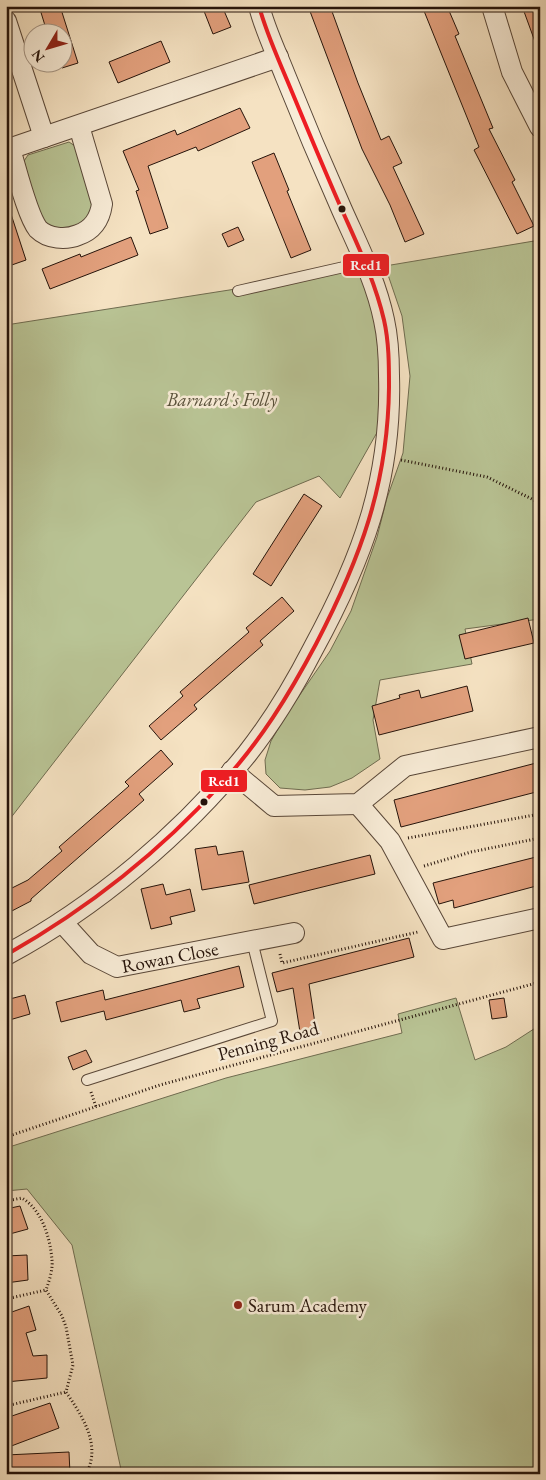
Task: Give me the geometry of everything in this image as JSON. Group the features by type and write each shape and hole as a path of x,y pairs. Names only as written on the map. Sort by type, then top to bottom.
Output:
{"street":[{"path":"6,955 62,922 141,863 232,772 271,722 334,611 360,552 379,488 385,457 390,395 389,358 385,323 366,262 308,134 259,6"},
{"path":"492,6 512,72 540,127"},
{"path":"6,21 44,137"},
{"path":"79,126 102,204 100,216 91,227 79,235 65,239 51,236 40,230 32,219 8,149 278,57"},
{"path":"232,772 274,806 358,804 405,766 540,737"},
{"path":"358,804 390,841 443,939 540,918"},
{"name":"Rowan Close","path":"62,922 91,954 117,967 284,935"}],"lane":[{"path":"238,291 366,262"},
{"path":"87,1080 272,1021 252,941"}],"path":[{"path":"385,457 487,476 540,504"},
{"path":"390,841 540,814"},
{"path":"406,871 471,852 540,838"},
{"path":"284,935 282,963 437,928"},
{"name":"Penning Road","path":"6,1138 160,1085 540,982"},
{"path":"6,1201 22,1198 31,1203 44,1224 52,1261 46,1290 62,1316 66,1327 73,1365 66,1392 89,1433 93,1453 90,1467 86,1474"},
{"path":"6,1299 46,1290"},
{"path":"6,1406 66,1392"}],"green space":[{"path":"69,142 75,146 93,202 91,215 82,225 72,230 50,227 40,219 24,161 28,155"},
{"path":"540,240 540,619 465,629 472,664 380,680 373,720 380,759 352,778 330,787 305,790 280,788 266,774 265,760 271,741 286,715 330,651 351,611 377,537 387,498 403,453 410,376 402,316 385,266"},
{"name":"Barnard's Folly","path":"357,270 367,291 377,325 383,395 379,429 340,498 319,476 256,502 6,824 6,325"},
{"name":"Sarum Academy","path":"456,998 475,1060 506,1047 540,1025 540,1474 122,1474 72,1245 27,1189 6,1191 6,1148 226,1078 402,1033 398,1014"}],"building":[{"path":"39,6 60,6 65,22 44,22"},
{"path":"202,6 222,6 231,27 213,34"},
{"path":"308,6 330,6 381,140 389,136 402,163 393,167 424,234 405,242 390,205 362,149"},
{"path":"422,6 447,6 459,34 455,36 493,128 489,129 515,180 512,182 534,226 517,234 474,150 479,147"},
{"path":"522,6 540,6 540,50 538,50"},
{"path":"161,41 170,62 118,83 109,62"},
{"path":"72,44 78,63 72,65"},
{"path":"240,108 250,128 198,151 196,147 148,166 168,228 150,234 136,191 139,190 123,151 175,130 177,135"},
{"path":"274,153 311,250 291,258 252,162"},
{"path":"9,208 26,260 6,267 6,209"},
{"path":"238,227 244,240 228,247 222,234"},
{"path":"131,237 138,255 50,289 42,269 80,254 81,257"},
{"path":"304,494 322,506 271,586 253,574"},
{"path":"282,597 294,611 260,641 263,645 194,705 197,709 161,740 149,726 183,696 180,692 249,632 246,628"},
{"path":"528,618 534,643 465,659 459,635"},
{"path":"467,686 473,711 379,735 372,706 400,698 399,695 419,690 421,698"},
{"path":"161,750 173,764 139,794 144,800 31,901 6,914 6,891 28,880 62,851 59,847 129,786 125,782"},
{"path":"540,762 540,791 401,827 394,800"},
{"path":"216,846 218,855 243,851 249,882 202,890 195,849"},
{"path":"370,855 375,874 254,904 249,885"},
{"path":"540,856 540,885 454,908 453,900 439,904 433,883"},
{"path":"163,884 166,895 190,889 195,911 170,917 172,924 151,929 141,889"},
{"path":"409,938 414,957 309,984 316,1030 300,1032 293,988 277,992 272,973"},
{"path":"239,966 244,987 197,999 200,1008 184,1012 181,1000 106,1020 104,1011 61,1022 56,1002 103,990 105,1000"},
{"path":"25,995 30,1014 6,1021 6,1000"},
{"path":"504,998 507,1017 492,1019 489,1000"},
{"path":"86,1050 92,1062 73,1070 68,1057"},
{"path":"20,1206 28,1229 6,1235 6,1209"},
{"path":"27,1255 28,1280 6,1283 6,1256"},
{"path":"29,1306 36,1330 26,1333 33,1356 47,1355 47,1378 6,1382 6,1314"},
{"path":"50,1403 59,1428 6,1448 6,1418"},
{"path":"69,1452 70,1474 6,1474 6,1455"}],"transit line":[{"name":"Red1","path":"6,955 65,919 121,878 173,833 235,768 273,717 316,644 346,582 369,520 383,457 387,423 389,362 386,328 366,264 276,53 259,6"}],"place":[{"name":"Sarum Academy","path":"238,1305"}]}
